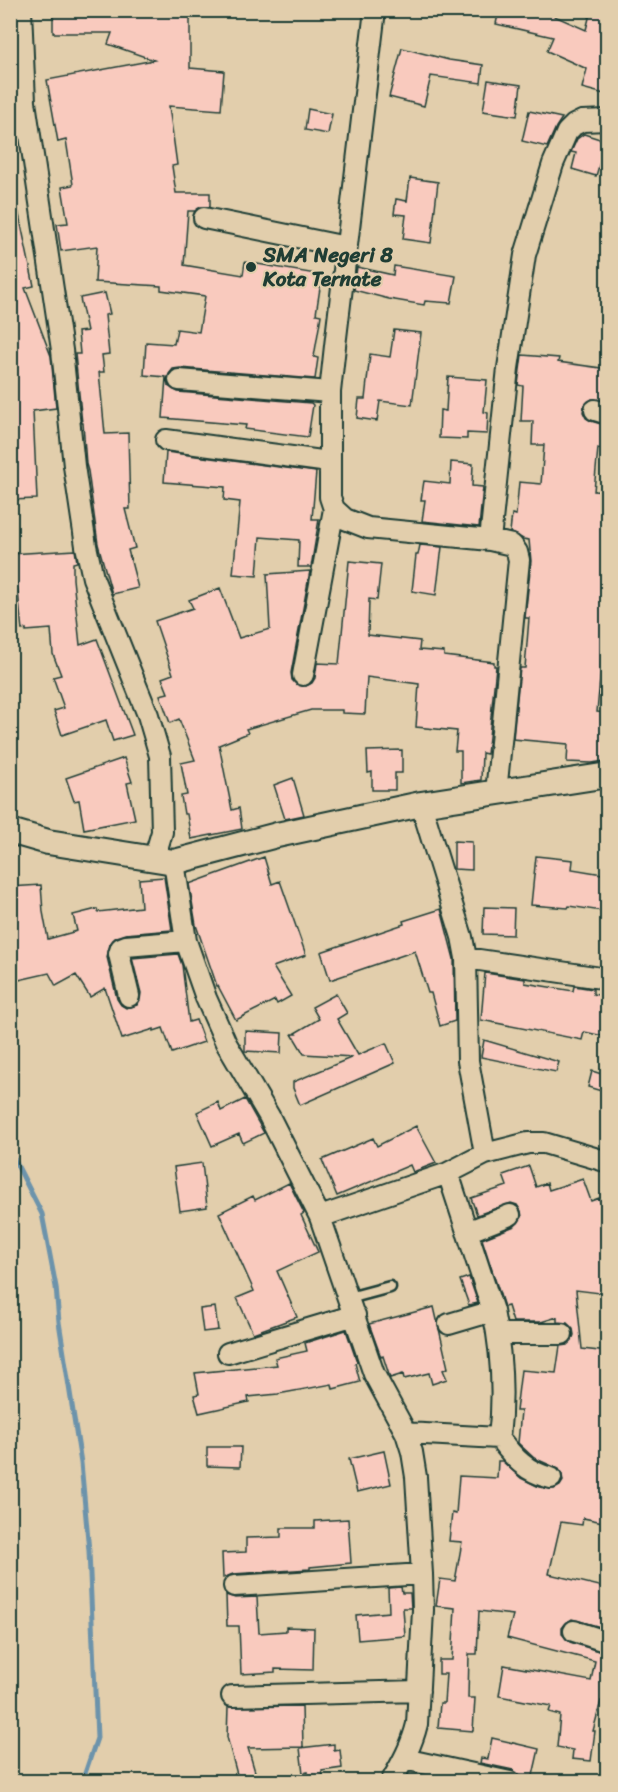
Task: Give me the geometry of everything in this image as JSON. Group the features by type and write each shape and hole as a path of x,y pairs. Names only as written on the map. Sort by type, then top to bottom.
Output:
{"street":[{"path":"21,10 24,102 62,350 74,466 86,546 93,578 148,715 160,756 164,861 186,941 206,998 226,1043 269,1116 320,1217 374,1374 406,1433 412,1452 416,1477 423,1610 417,1724 414,1737 391,1782"},
{"path":"303,675 334,509 330,497 330,392 375,10"},
{"path":"490,540 508,368 525,255 553,164 567,132 582,121 608,120"},
{"path":"204,218 346,247"},
{"path":"178,380 330,392"},
{"path":"166,440 329,462"},
{"path":"334,509 345,519 368,528 490,540 512,545 517,552 519,560 496,794"},
{"path":"21,834 164,861 421,804 608,775"},
{"path":"421,804 459,921 466,958 468,1061 485,1154"},
{"path":"129,996 119,954 121,948 186,941"},
{"path":"466,958 608,979"},
{"path":"320,1217 447,1173 485,1154 528,1143 544,1143 607,1158"},
{"path":"447,1173 493,1311 498,1334 503,1385 499,1438 509,1451 530,1470 551,1478"},
{"path":"467,1232 510,1215"},
{"path":"228,1353 352,1306"},
{"path":"449,1324 493,1311"},
{"path":"498,1334 562,1334"},
{"path":"406,1433 499,1438"},
{"path":"234,1586 422,1574"},
{"path":"574,1631 608,1642"},
{"path":"232,1696 419,1691"},
{"path":"404,1759 510,1782"}],"lane":[{"path":"352,1306 390,1287"}],"building":[{"path":"89,10 137,10 154,16 154,10 190,10 190,68 224,71 221,110 169,106 177,165 172,166 176,193 210,193 210,207 188,211 184,265 243,275 245,262 322,275 316,314 321,315 314,357 318,358 315,379 180,368 173,369 169,374 168,386 178,392 311,403 313,405 308,437 245,429 246,425 163,418 166,377 144,375 146,342 174,344 177,329 199,332 205,296 161,290 161,286 95,282 97,246 61,251 57,224 68,223 62,187 73,185 66,140 58,142 47,80 154,60 108,44 112,33 53,33 53,13 89,13"},
{"path":"499,10 541,10 586,30 591,10 608,10 608,95 582,88 587,69 547,51 553,37 496,24"},
{"path":"402,48 449,60 483,65 481,83 431,76 424,106 389,97"},
{"path":"488,80 521,85 517,116 483,111"},
{"path":"308,109 332,114 328,134 305,130"},
{"path":"529,111 562,118 547,147 522,141"},
{"path":"584,134 606,141 596,176 572,169 576,153 571,152 577,139"},
{"path":"410,178 438,182 431,243 403,239 406,215 394,214 396,199 407,201"},
{"path":"18,210 34,286 25,288 51,356 56,408 33,411 37,499 10,500 10,211"},
{"path":"394,266 456,276 451,303 425,301 424,305 354,290 357,267 393,275"},
{"path":"105,293 110,314 105,315 109,354 102,355 104,372 99,372 105,434 128,433 130,509 125,509 135,548 128,550 138,588 112,594 98,544 86,464 75,354 80,354 78,332 87,331 80,298"},
{"path":"394,330 421,333 412,405 380,401 377,421 357,418 359,399 365,399 370,354 390,357"},
{"path":"522,355 559,358 558,362 608,369 608,401 592,399 584,406 583,412 591,421 608,426 608,452 598,448 594,491 606,492 602,520 608,521 604,562 608,562 608,635 604,635 597,712 608,713 604,761 567,762 568,744 513,739 520,668 525,668 529,618 525,618 531,561 529,540 510,532 512,514 516,515 519,482 541,484 544,445 532,445 533,421 521,421 523,386 518,385"},
{"path":"448,377 487,380 484,412 488,413 487,434 467,433 467,439 439,438 440,410 446,411"},
{"path":"166,452 316,472 312,519 319,519 311,567 298,567 299,540 260,537 257,576 233,574 240,502 224,500 225,487 164,482"},
{"path":"451,462 473,464 472,486 483,487 479,527 422,521 425,500 421,500 424,481 450,484"},
{"path":"420,545 442,547 436,595 412,591 416,555 418,555"},
{"path":"75,550 77,562 73,563 73,579 80,645 97,639 133,735 113,741 106,720 62,735 54,711 64,708 53,677 61,675 53,654 51,629 22,630 17,583 10,584 10,554"},
{"path":"349,561 381,564 377,600 369,599 368,635 420,641 419,650 444,652 444,656 494,662 496,666 489,737 487,754 482,753 481,780 461,783 461,751 455,751 457,731 416,727 419,684 367,677 365,714 342,713 342,710 311,710 246,729 248,733 219,745 232,810 239,808 242,829 191,839 181,796 187,795 181,763 195,760 179,719 170,723 160,695 168,693 162,678 173,674 155,621 193,608 189,600 220,588 239,638 270,629 267,574 310,571 291,673 292,680 296,684 306,686 315,678 317,663 339,664"},
{"path":"402,750 402,773 395,773 395,790 372,790 372,772 368,773 367,751"},
{"path":"124,758 132,782 127,783 135,819 84,829 79,800 74,801 66,778"},
{"path":"293,778 304,815 285,819 274,785"},
{"path":"454,841 472,842 472,870 454,869"},
{"path":"536,856 573,860 572,869 608,875 608,912 569,906 568,908 531,905"},
{"path":"264,857 272,884 280,881 306,955 273,967 291,996 277,1004 275,1000 236,1020 217,986 196,925 189,884"},
{"path":"164,877 172,930 125,934 116,937 110,944 107,957 117,999 126,1008 137,1005 140,1000 141,993 132,958 178,954 182,965 189,1022 196,1020 204,1042 172,1053 163,1028 122,1039 105,988 90,997 76,975 56,986 49,973 10,982 10,887 41,885 48,939 77,931 73,915 97,909 98,912 141,907 139,879"},
{"path":"484,907 514,908 513,935 483,934"},
{"path":"441,909 454,959 455,1021 440,1026 431,993 428,993 415,951 330,980 321,952"},
{"path":"485,973 525,979 525,983 573,991 574,986 593,989 593,994 604,996 601,1008 608,1009 608,1037 584,1032 582,1040 481,1020"},
{"path":"336,994 347,1013 337,1019 358,1055 386,1043 395,1063 300,1105 293,1082 353,1057 304,1054 292,1034 296,1034 319,1019 312,1007"},
{"path":"245,1031 282,1033 281,1053 245,1051"},
{"path":"484,1040 559,1062 556,1072 481,1057"},
{"path":"592,1071 608,1076 608,1093 588,1087"},
{"path":"245,1099 264,1133 243,1143 239,1134 212,1146 197,1112 218,1102 221,1111"},
{"path":"416,1126 436,1163 413,1172 410,1165 337,1196 322,1160 373,1138 377,1146"},
{"path":"202,1163 207,1207 180,1211 174,1167"},
{"path":"529,1166 536,1187 547,1183 549,1190 583,1179 591,1201 599,1198 608,1223 608,1294 576,1290 582,1349 608,1352 602,1402 608,1403 608,1523 583,1518 582,1525 561,1522 549,1574 608,1588 608,1629 572,1619 562,1628 562,1634 570,1642 608,1654 608,1703 601,1701 593,1731 595,1731 591,1761 572,1759 573,1750 557,1747 560,1715 549,1712 551,1706 499,1696 504,1665 591,1681 595,1661 507,1638 513,1615 479,1611 477,1654 469,1654 468,1698 475,1698 473,1731 438,1728 440,1703 444,1703 446,1674 439,1674 439,1660 452,1660 455,1608 436,1606 440,1579 455,1581 462,1542 449,1541 452,1513 456,1514 459,1476 497,1478 498,1461 502,1461 521,1478 539,1487 554,1489 563,1481 559,1469 534,1458 518,1443 521,1411 516,1411 521,1370 556,1373 560,1346 567,1345 572,1340 573,1329 567,1323 557,1322 557,1317 541,1322 513,1322 508,1306 504,1307 482,1239 515,1226 522,1217 521,1211 517,1205 511,1203 477,1215 471,1198 507,1186 503,1175"},
{"path":"289,1183 304,1213 301,1215 318,1252 277,1271 297,1317 253,1333 237,1298 254,1291 219,1213 253,1196 255,1200"},
{"path":"469,1277 478,1303 469,1305 460,1280"},
{"path":"215,1307 218,1330 203,1332 200,1309"},
{"path":"434,1307 448,1368 443,1370 447,1379 432,1384 429,1373 404,1379 403,1374 390,1378 369,1324"},
{"path":"346,1330 357,1362 355,1363 360,1382 333,1389 332,1384 248,1397 249,1402 199,1413 194,1395 199,1394 195,1373 277,1365 275,1358 307,1351 305,1343"},
{"path":"207,1447 241,1447 240,1467 207,1466"},
{"path":"384,1451 391,1484 357,1492 349,1459"},
{"path":"348,1519 351,1563 310,1567 310,1569 233,1574 223,1578 222,1553 246,1552 246,1538 281,1537 281,1528 315,1528 315,1521"},
{"path":"401,1587 402,1593 410,1593 411,1608 403,1608 405,1636 358,1640 356,1615 389,1612 388,1588"},
{"path":"226,1595 235,1598 257,1597 259,1633 286,1631 286,1627 314,1628 313,1670 275,1669 275,1672 241,1674 239,1626 227,1626"},
{"path":"302,1706 303,1747 248,1748 258,1782 239,1782 227,1737 228,1707"},
{"path":"492,1738 539,1749 532,1780 522,1779 513,1770 480,1763 481,1758 488,1759"},
{"path":"334,1744 334,1751 340,1750 342,1768 322,1771 323,1777 308,1779 308,1772 303,1773 300,1748"}],"waterway":[{"path":"10,1151 42,1214 56,1287 59,1322 81,1463 89,1551 97,1738 82,1782"}],"place":[{"name":"SMA Negeri 8 Kota Ternate","path":"251,267"}]}
